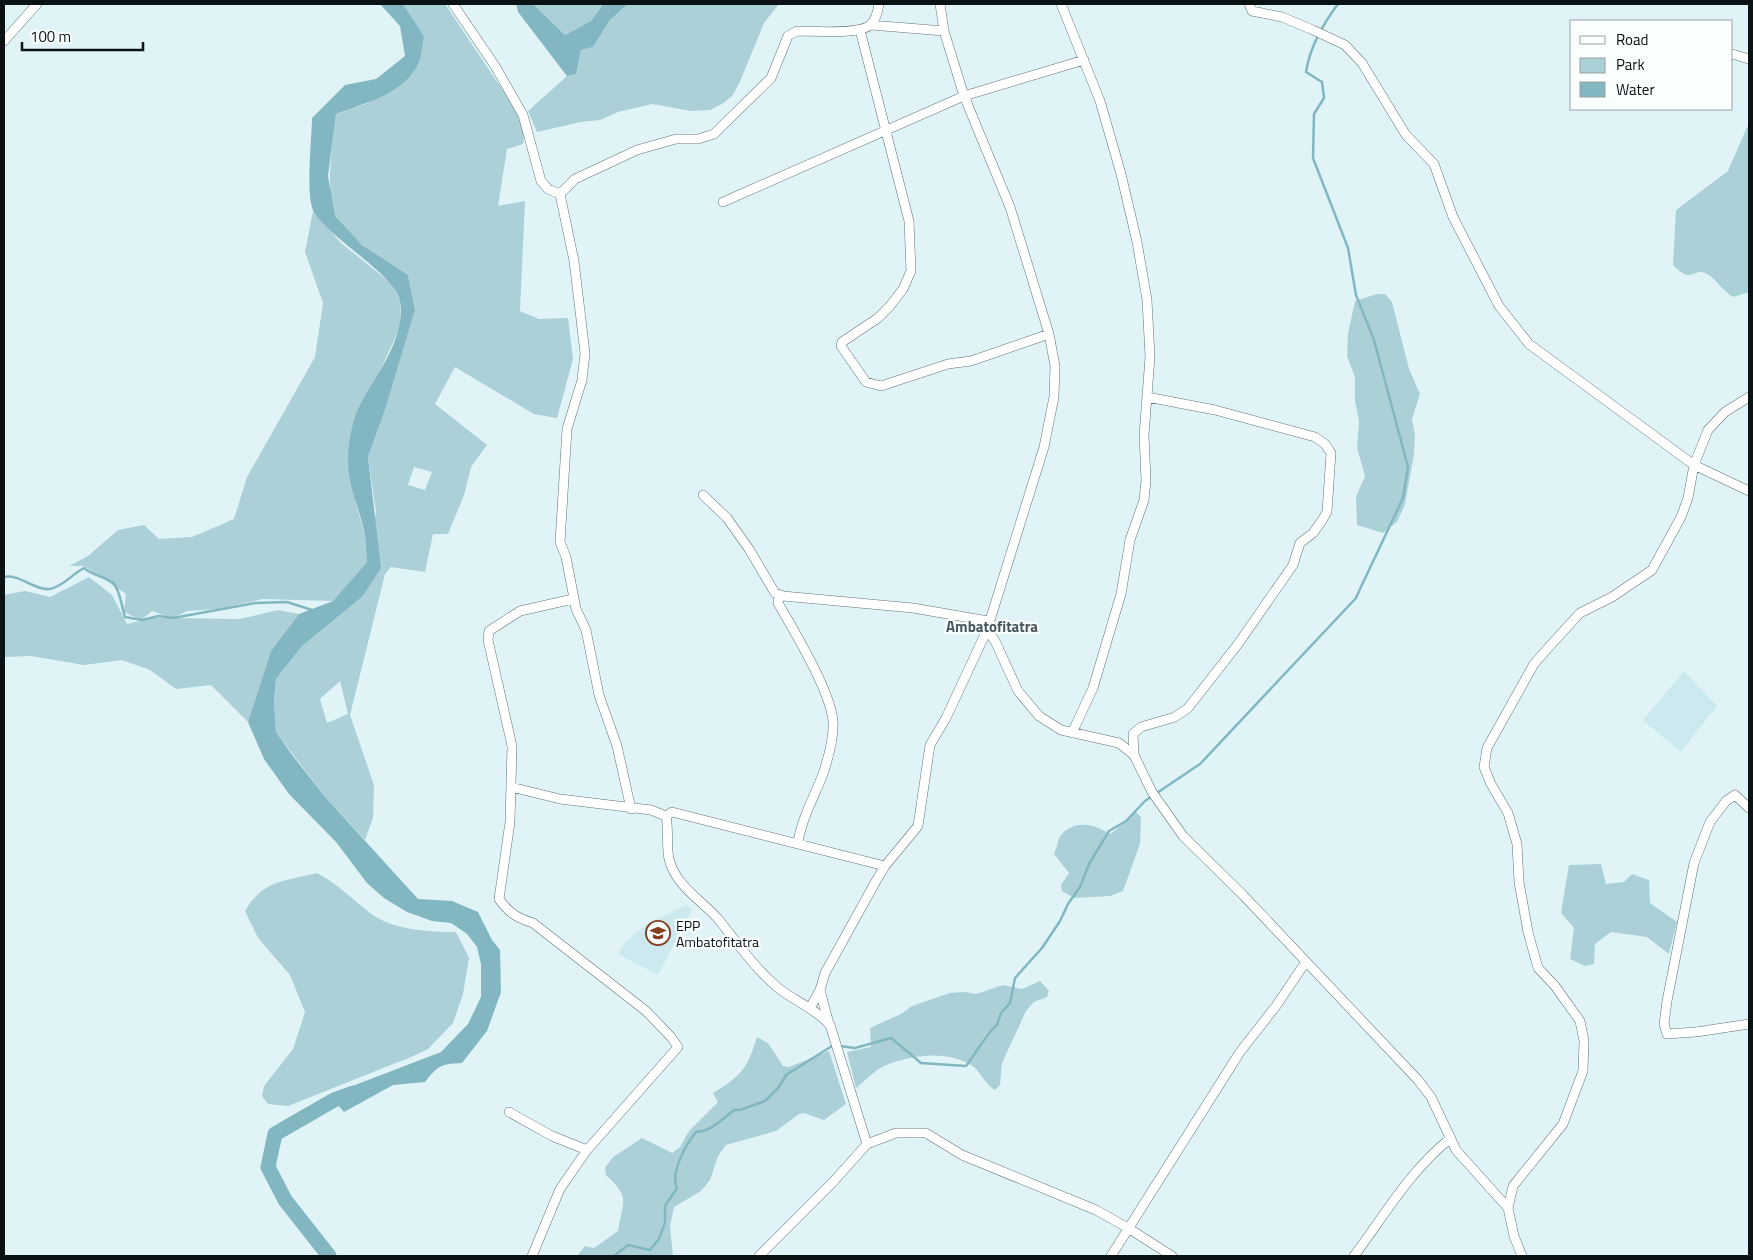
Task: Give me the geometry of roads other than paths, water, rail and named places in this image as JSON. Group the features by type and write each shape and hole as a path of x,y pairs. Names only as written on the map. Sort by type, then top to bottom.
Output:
{"street":[{"path":"4,42 37,4"},
{"path":"454,4 496,66 523,115 541,181 548,188 560,194"},
{"path":"871,25 878,12 879,4"},
{"path":"810,1008 820,990 825,973 885,866 918,826 930,745 946,718 992,617 1023,508 1036,474 1054,397 1055,366 1049,334 1010,207 964,96 944,31 940,4"},
{"path":"1061,4 1100,101 1118,164 1137,242 1147,300 1150,357 1144,435 1146,480 1144,500 1130,540 1121,594 1093,688 1072,733"},
{"path":"1249,4 1252,11 1294,21 1345,45 1362,63 1406,135 1434,164 1453,217 1499,306 1529,344 1694,465 1749,491"},
{"path":"560,194 575,179 637,150 676,139 698,139 714,134 771,78 788,36 797,32 860,30 871,25 944,31"},
{"path":"860,30 863,50 887,131 909,221 911,271 903,289 890,306 878,318 842,342 842,346 866,382 881,386 948,364 971,361 1049,334"},
{"path":"1733,54 1749,59"},
{"path":"723,202 964,96 1084,60"},
{"path":"560,194 574,261 585,353 582,380 567,429 560,542 566,556 573,599 586,630 599,695 616,746 631,809"},
{"path":"1147,397 1215,410 1315,437 1325,444 1331,453 1327,512 1313,533 1300,543 1293,565 1238,644 1188,708 1175,717 1141,727 1133,734 1134,755 1152,792 1183,836 1243,894 1418,1080 1432,1097 1456,1150 1508,1208"},
{"path":"1522,1256 1514,1236 1508,1208 1513,1186 1563,1124 1583,1072 1584,1041 1580,1021 1555,986 1538,968 1528,932 1519,882 1517,844 1508,813 1491,784 1484,767 1487,748 1534,664 1580,613 1612,597 1652,570 1681,517 1688,498 1694,465 1708,430 1725,412 1749,397"},
{"path":"703,495 727,518 749,549 769,586 779,595 913,608 988,626"},
{"path":"779,595 778,603 805,651 833,721 832,738 823,773 810,804 798,842"},
{"path":"532,1256 560,1189 588,1150 678,1047 646,1011 612,987 533,923 517,918 508,912 500,899 510,822 512,746 488,640 489,630 520,611 573,599"},
{"path":"988,626 1018,691 1039,716 1061,730 1119,743 1134,755"},
{"path":"511,787 560,799 651,810 666,816"},
{"path":"1749,808 1735,795 1726,801 1710,822 1694,863 1671,978 1664,1024 1667,1034 1696,1032 1749,1024"},
{"path":"666,816 672,812 798,842 885,866"},
{"path":"666,816 670,859 687,891 702,902 718,919 758,970 780,989 810,1008 830,1026"},
{"path":"1110,1256 1229,1068 1276,1006 1305,962"},
{"path":"820,990 867,1144"},
{"path":"509,1112 552,1136 588,1150"},
{"path":"759,1256 833,1182 867,1144 896,1133 926,1133 962,1155 1096,1210 1172,1256"},
{"path":"1354,1256 1408,1183 1434,1152 1451,1138"}],"water":[{"path":"380,4 403,4 424,36 419,61 412,74 393,90 336,114 328,176 335,216 362,245 408,275 415,310 385,410 368,457 381,568 362,597 302,646 276,679 274,700 276,732 326,798 418,899 452,901 478,912 492,940 500,950 501,992 487,1031 462,1063 440,1066 425,1082 393,1085 344,1112 329,1095 441,1052 468,1024 481,997 481,964 477,947 467,934 451,923 432,921 407,912 384,898 367,883 336,842 289,794 264,759 248,722 271,651 299,614 333,601 367,562 365,535 348,467 349,446 356,413 394,344 401,316 400,301 396,291 387,280 322,223 314,212 310,194 310,167 312,118 345,85 376,79 405,56 400,26"},
{"path":"516,4 533,4 565,35 591,21 603,4 628,4 610,20 593,47 581,50 576,74 567,76 518,12"}],"waterway":[{"path":"840,1046 855,1048 891,1038 921,1063 966,1066 986,1037 997,1025 1001,1013 1010,1003 1015,978 1042,948 1060,921 1068,904 1080,887 1089,864 1109,831 1126,821 1145,801 1200,764 1356,598 1403,498 1408,467 1374,340 1356,295 1348,248 1313,158 1314,114 1324,98 1322,82 1306,72 1318,36 1338,4"},
{"path":"4,577 15,577 38,587 50,589 60,585 84,568 113,583 119,594 125,617 142,620 159,616 173,618 255,603 287,602 312,610"},
{"path":"614,1256 628,1245 650,1250 659,1239 665,1223 665,1206 677,1188 675,1182 677,1167 696,1132 706,1130 734,1110 740,1110 765,1101 779,1087 786,1075 832,1046"},
{"path":"329,1256 285,1200 268,1167 275,1134 334,1100 353,1093"}],"place":[{"name":"EPP Ambatofitatra","path":"658,933"}],"district":[{"name":"Ambatofitatra","path":"992,626"}]}
